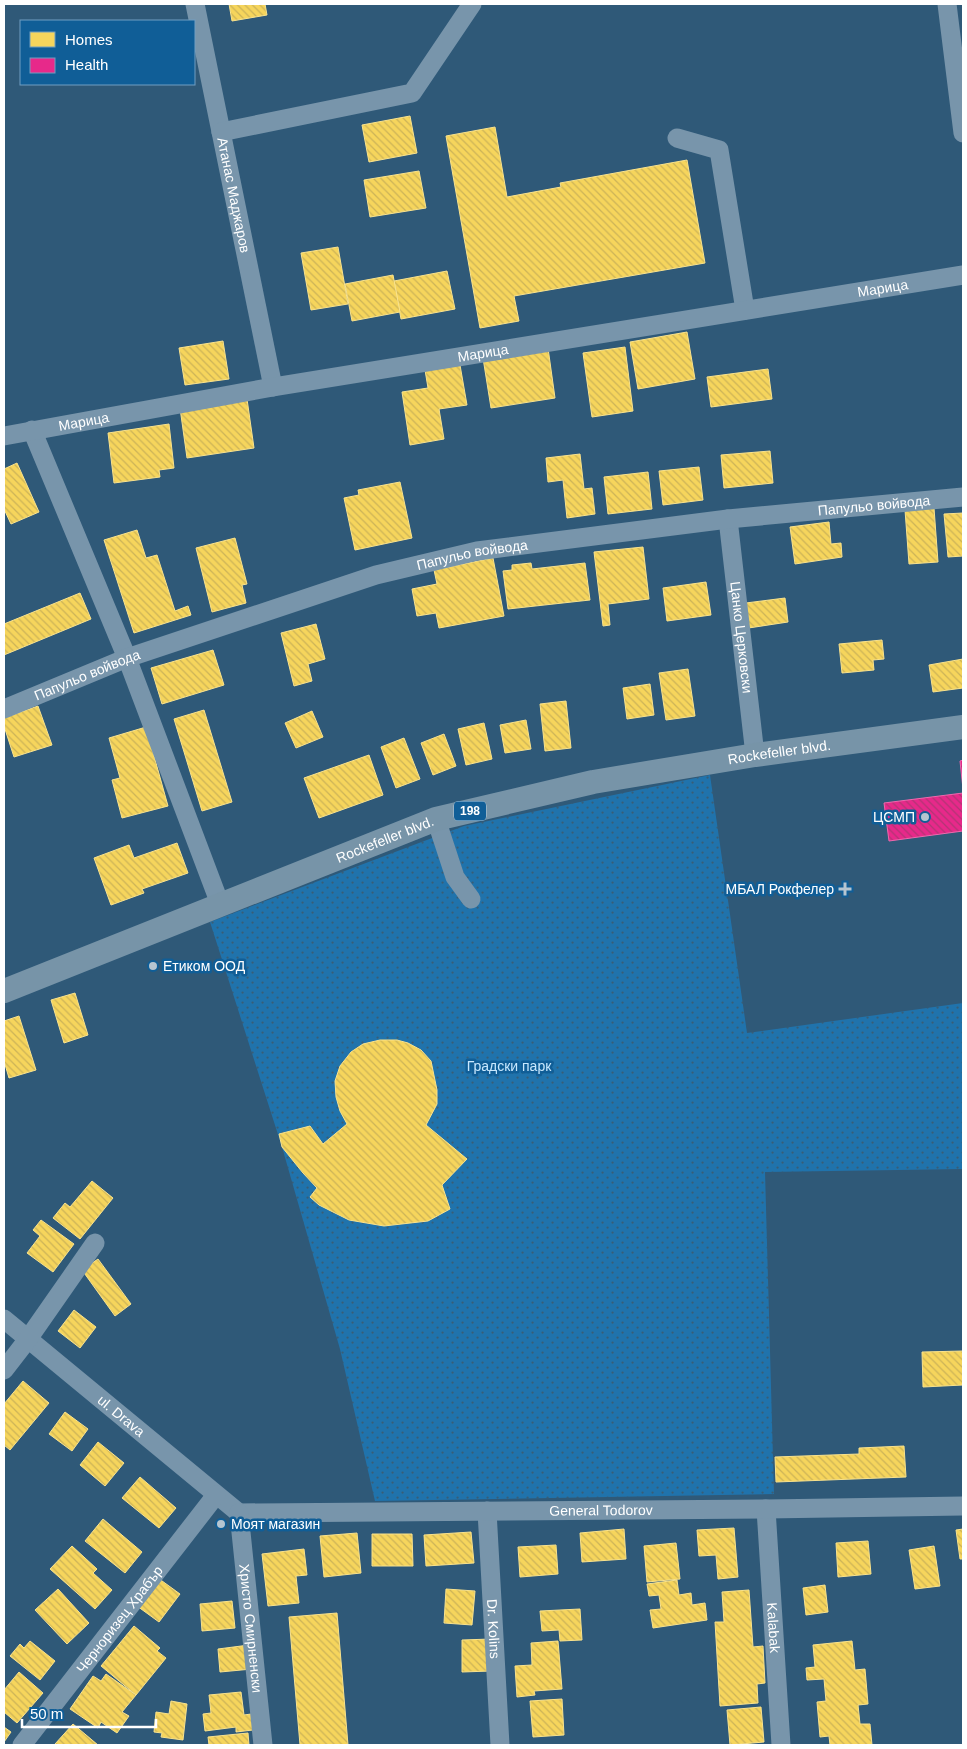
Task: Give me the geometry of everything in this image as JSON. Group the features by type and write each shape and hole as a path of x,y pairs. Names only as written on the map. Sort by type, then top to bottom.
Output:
{"main road":[{"name":"Rockefeller blvd.","path":"4,991 436,819 593,782 755,755 963,727"}],"street":[{"name":"Атанас Маджаров","path":"195,4 273,387"},
{"path":"221,132 412,93 472,4"},
{"path":"946,4 963,133"},
{"path":"677,138 719,150 745,310"},
{"name":"Марица","path":"4,436 273,387 963,275"},
{"path":"32,430 127,658 220,904"},
{"name":"Папульо войвода","path":"4,708 127,658 376,575 477,551 728,518 963,497"},
{"name":"Цанко Церковски","path":"728,518 755,755"},
{"path":"436,819 455,877 471,899"},
{"path":"4,1370 95,1243"},
{"name":"ul. Drava","path":"4,1319 239,1513"},
{"name":"Черноризец Храбър","path":"22,1745 216,1494"},
{"name":"General Todorov","path":"239,1513 963,1506"},
{"name":"Kalabak","path":"766,1509 781,1745"},
{"name":"Dr. Kolins","path":"487,1511 500,1745"},
{"name":"Христо Смирненски","path":"239,1513 263,1745"}],"green space":[{"name":"Градски парк","path":"710,775 747,1033 963,1003 963,1169 765,1172 774,1494 375,1501 340,1349 282,1147 210,922 464,826"}],"building: Homes":[{"path":"229,4 265,4 267,15 232,21"},
{"path":"410,116 417,153 369,162 362,125"},
{"path":"495,127 507,197 561,187 560,183 687,160 705,263 514,296 519,321 480,328 446,136"},
{"path":"419,171 426,208 370,217 364,180"},
{"path":"338,247 348,304 311,310 301,253"},
{"path":"447,271 455,309 401,319 394,281"},
{"path":"393,275 400,312 352,321 345,284"},
{"path":"687,332 695,379 638,389 630,342"},
{"path":"223,341 229,379 185,385 179,348"},
{"path":"625,347 633,411 592,417 583,353"},
{"path":"548,348 555,398 491,408 483,358"},
{"path":"460,365 467,405 439,409 444,439 410,445 402,392 428,388 425,370"},
{"path":"768,369 772,399 711,407 707,377"},
{"path":"247,399 254,448 187,458 180,408"},
{"path":"169,424 174,468 159,470 160,477 114,483 108,433"},
{"path":"770,451 773,483 724,488 721,455"},
{"path":"580,454 584,489 592,488 595,514 567,518 563,480 548,482 546,458"},
{"path":"17,463 39,512 11,524 4,509 4,469"},
{"path":"699,467 703,500 663,505 659,471"},
{"path":"648,472 652,509 608,514 604,477"},
{"path":"400,482 412,538 355,550 344,498 359,495 358,490"},
{"path":"934,508 938,562 909,564 905,510"},
{"path":"963,513 963,556 948,557 944,514"},
{"path":"829,522 831,544 841,543 842,557 795,564 790,527"},
{"path":"137,530 146,558 157,555 175,611 188,606 191,615 134,633 104,540"},
{"path":"235,538 247,584 242,585 246,603 212,612 196,548"},
{"path":"643,547 649,599 608,604 610,625 603,626 594,552"},
{"path":"493,558 504,616 439,628 436,613 417,616 412,589 437,584 434,570"},
{"path":"531,563 532,569 585,563 590,600 508,609 503,571 512,570 512,565"},
{"path":"706,582 711,615 667,621 663,588"},
{"path":"80,593 91,619 4,655 4,624"},
{"path":"785,598 788,622 742,629 738,604"},
{"path":"316,624 325,659 308,664 312,681 294,686 281,633"},
{"path":"882,640 884,659 873,660 874,670 842,673 839,644"},
{"path":"213,650 224,685 162,704 151,668"},
{"path":"963,659 963,688 933,692 929,665"},
{"path":"688,669 695,716 666,720 659,673"},
{"path":"650,684 654,715 627,719 623,688"},
{"path":"566,701 571,748 545,751 540,704"},
{"path":"38,706 52,745 14,757 4,726 4,718"},
{"path":"204,710 232,802 202,811 174,719"},
{"path":"312,711 323,737 296,748 285,723"},
{"path":"526,720 531,749 505,753 500,725"},
{"path":"484,723 492,759 466,765 458,729"},
{"path":"146,727 168,806 122,818 112,780 120,778 109,738"},
{"path":"444,734 456,766 433,775 421,743"},
{"path":"404,738 420,779 396,788 381,747"},
{"path":"369,755 383,795 319,818 304,778"},
{"path":"177,843 188,873 142,889 144,893 111,905 94,858 129,845 134,858"},
{"path":"75,993 88,1035 64,1043 51,1000"},
{"path":"19,1016 36,1070 9,1078 4,1061 4,1021"},
{"path":"380,1040 397,1040 408,1043 421,1050 431,1061 437,1090 437,1104 426,1125 467,1159 442,1185 450,1209 428,1221 384,1226 349,1220 319,1205 310,1197 317,1188 282,1147 279,1134 310,1126 323,1144 347,1124 340,1111 336,1097 335,1081 340,1066 351,1052 363,1044"},
{"path":"92,1181 113,1198 80,1239 53,1218 65,1203 70,1207"},
{"path":"41,1220 74,1244 53,1272 27,1253 40,1236 33,1230"},
{"path":"98,1259 131,1304 115,1316 82,1270"},
{"path":"74,1310 96,1327 80,1348 58,1331"},
{"path":"963,1351 963,1385 923,1387 922,1352"},
{"path":"23,1381 49,1403 10,1450 4,1445 4,1404"},
{"path":"65,1412 88,1429 72,1451 49,1434"},
{"path":"98,1442 124,1463 105,1486 80,1465"},
{"path":"904,1446 906,1477 776,1482 775,1457 859,1454 859,1448"},
{"path":"140,1477 176,1508 159,1528 122,1498"},
{"path":"103,1519 142,1552 125,1573 85,1541"},
{"path":"734,1528 738,1577 718,1579 716,1555 699,1556 697,1530"},
{"path":"624,1529 626,1559 582,1562 580,1533"},
{"path":"963,1529 963,1559 960,1559 956,1530"},
{"path":"471,1532 474,1563 426,1566 424,1535"},
{"path":"357,1533 361,1573 324,1577 320,1536"},
{"path":"372,1534 412,1534 413,1566 372,1566"},
{"path":"868,1541 871,1574 838,1577 836,1543"},
{"path":"676,1543 680,1579 647,1582 644,1546"},
{"path":"556,1545 558,1574 520,1577 518,1547"},
{"path":"72,1546 97,1569 93,1573 112,1590 95,1609 50,1569"},
{"path":"934,1546 940,1586 915,1589 909,1550"},
{"path":"304,1549 307,1575 296,1576 299,1603 268,1606 262,1554"},
{"path":"158,1578 180,1594 159,1622 137,1606"},
{"path":"677,1580 679,1595 691,1593 692,1605 705,1603 707,1620 653,1628 650,1610 661,1609 659,1595 649,1596 647,1584"},
{"path":"825,1585 828,1612 806,1615 803,1588"},
{"path":"58,1589 89,1623 67,1644 35,1610"},
{"path":"446,1589 475,1591 472,1625 444,1623"},
{"path":"749,1590 753,1647 763,1646 765,1683 757,1684 758,1703 720,1706 715,1622 724,1622 722,1592"},
{"path":"232,1601 235,1628 202,1631 200,1604"},
{"path":"580,1609 582,1640 560,1641 559,1630 542,1631 540,1611"},
{"path":"337,1613 348,1745 300,1745 289,1617"},
{"path":"134,1626 160,1648 157,1651 166,1658 136,1695 101,1666"},
{"path":"491,1639 491,1671 462,1672 462,1640"},
{"path":"30,1641 55,1661 40,1680 10,1656 20,1644 24,1648"},
{"path":"558,1641 562,1689 534,1691 535,1695 517,1697 515,1666 532,1665 531,1643"},
{"path":"852,1641 855,1670 865,1669 868,1704 858,1705 860,1724 870,1724 872,1745 830,1745 829,1736 820,1737 817,1702 826,1701 824,1679 807,1680 806,1668 815,1667 813,1645"},
{"path":"249,1645 252,1669 220,1672 218,1649"},
{"path":"19,1672 43,1693 17,1723 4,1712 4,1690"},
{"path":"106,1674 136,1695 122,1712 129,1716 117,1733 101,1722 98,1728 70,1709 93,1676 101,1681"},
{"path":"241,1692 244,1715 251,1714 253,1730 236,1732 236,1727 205,1731 203,1714 211,1713 209,1695"},
{"path":"562,1699 564,1735 533,1737 530,1701"},
{"path":"171,1701 187,1704 183,1740 161,1737 162,1733 154,1732 156,1712 169,1714"},
{"path":"761,1707 764,1742 730,1745 727,1710"},
{"path":"73,1724 98,1745 56,1745"},
{"path":"4,1727 11,1732 4,1742"},
{"path":"248,1733 249,1745 209,1745 208,1737"}],"building: Health":[{"path":"963,760 963,789 960,761"},
{"name":"ЦСМП","path":"963,793 963,831 889,841 884,803"}],"place":[{"name":"ЦСМП","path":"925,817"},
{"name":"МБАЛ Рокфелер","path":"845,889"},
{"name":"Етиком ООД","path":"153,966"},
{"name":"Моят магазин","path":"221,1524"}]}
